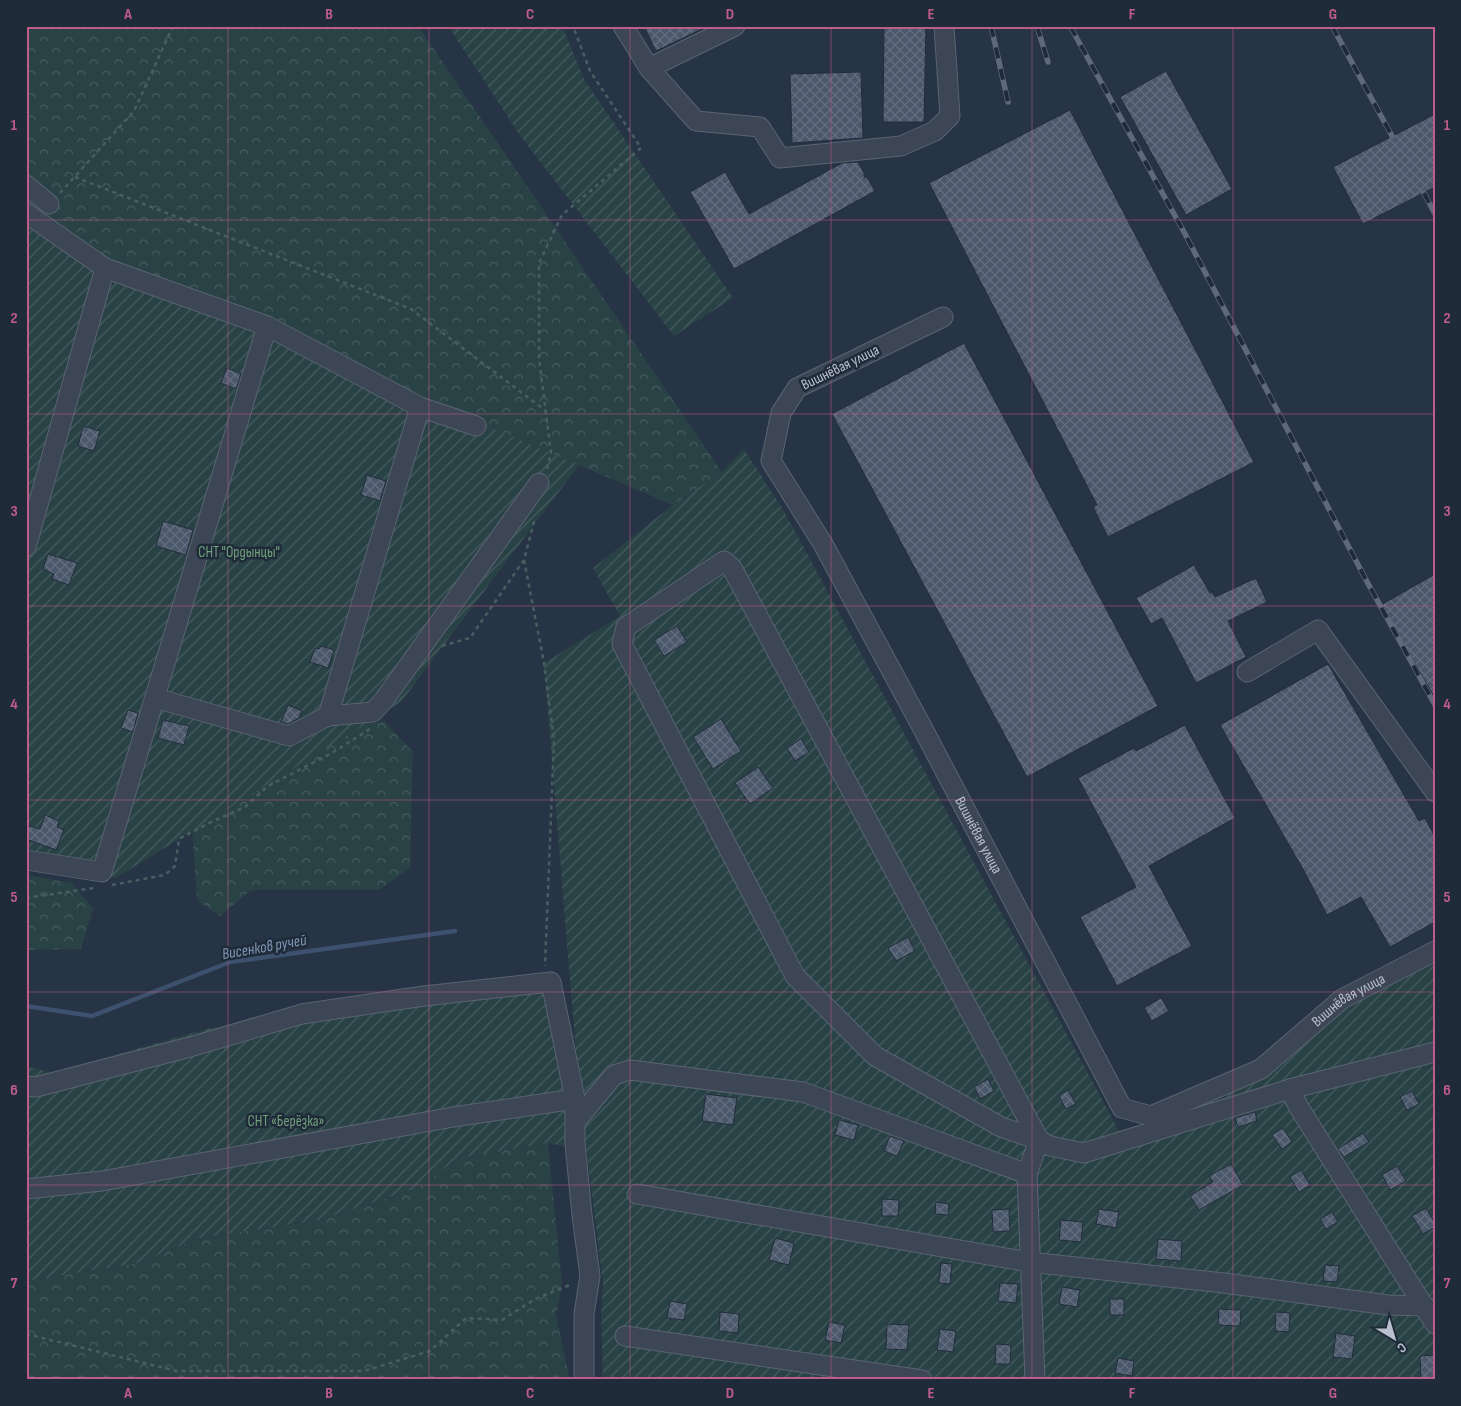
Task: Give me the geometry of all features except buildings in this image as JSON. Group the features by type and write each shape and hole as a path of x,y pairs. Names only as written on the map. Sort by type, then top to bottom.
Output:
{"street":[{"path":"623,26 649,68 696,121 760,127 780,158 901,146 935,131 950,116 944,26"},
{"path":"649,68 734,26"},
{"path":"26,185 49,204"},
{"path":"26,212 104,268 267,326 420,407 476,426"},
{"path":"26,548 104,268"},
{"name":"Вишнёвая улица","path":"943,317 797,388 781,413 771,461 828,553 922,726 1122,1108 1151,1116 1261,1069 1342,999 1435,951"},
{"path":"26,860 102,872 267,326"},
{"path":"328,716 420,407"},
{"path":"155,698 289,736 328,716 373,712 384,700 543,477"},
{"path":"1035,1380 1026,1174 1038,1140 732,568 724,561 626,627 622,644 795,976 875,1056 1001,1128 1038,1140 1050,1146 1084,1153 1290,1089 1435,1052"},
{"path":"1247,672 1318,630 1435,792"},
{"path":"26,1086 36,1087 302,1014 424,996 551,982 575,1099 582,1215 590,1276 584,1314 584,1380"},
{"path":"575,1122 614,1074 630,1070 803,1092 1026,1174"},
{"path":"1290,1089 1298,1106 1435,1324"},
{"path":"26,1189 102,1181 453,1117 575,1099"},
{"path":"637,1194 1029,1262 1224,1283 1388,1305 1425,1306"},
{"path":"625,1336 922,1380"}],"path":[{"path":"49,204 75,178 134,111 173,26"},
{"path":"543,477 551,453 538,358 539,263 562,215 641,148 590,71 573,26"},
{"path":"75,178 411,309 546,411"},
{"path":"437,648 470,638 524,560 536,516"},
{"path":"524,560 544,663 554,740 545,966 551,982"},
{"path":"110,885 164,875 175,866 179,839 207,824 245,808 268,786 332,753 376,725"},
{"path":"26,898 101,886"},
{"path":"26,1334 177,1371 364,1371 430,1351 466,1318 502,1320 536,1299 590,1276"}],"green space":[{"path":"26,26 418,26 722,472 673,505 87,256 26,206"},
{"path":"448,26 562,26 584,79 733,298 674,336 521,137"},
{"name":"СНТ \"Ордынцы\"","path":"26,206 87,256 579,465 401,702 116,878 26,865"},
{"path":"744,449 784,511 1124,1140 1282,1043 1435,960 1435,1380 603,1380 601,1318 603,1284 579,1090 544,663 620,616 593,568 673,505 722,472"},
{"path":"384,721 413,752 410,868 379,890 251,890 220,916 197,900 191,814 338,729"},
{"path":"26,875 72,883 93,908 81,949 26,950"},
{"name":"СНТ «Берёзка»","path":"553,971 568,1147 548,1143 458,1158 419,1187 320,1220 198,1238 139,1263 26,1281 26,1066 52,1073 206,1029"},
{"path":"548,1143 562,1285 556,1315 570,1380 26,1380 26,1281 139,1263 198,1238 320,1220 419,1187 458,1158"}],"waterway":[{"name":"Висенков ручей","path":"26,1006 92,1016 230,962 455,931"}],"railway":[{"path":"991,26 1008,102"},
{"path":"1037,26 1048,62"},
{"path":"1070,26 1184,232 1365,578 1435,705"},
{"path":"1332,26 1392,136"},
{"path":"1424,193 1435,214"}]}
